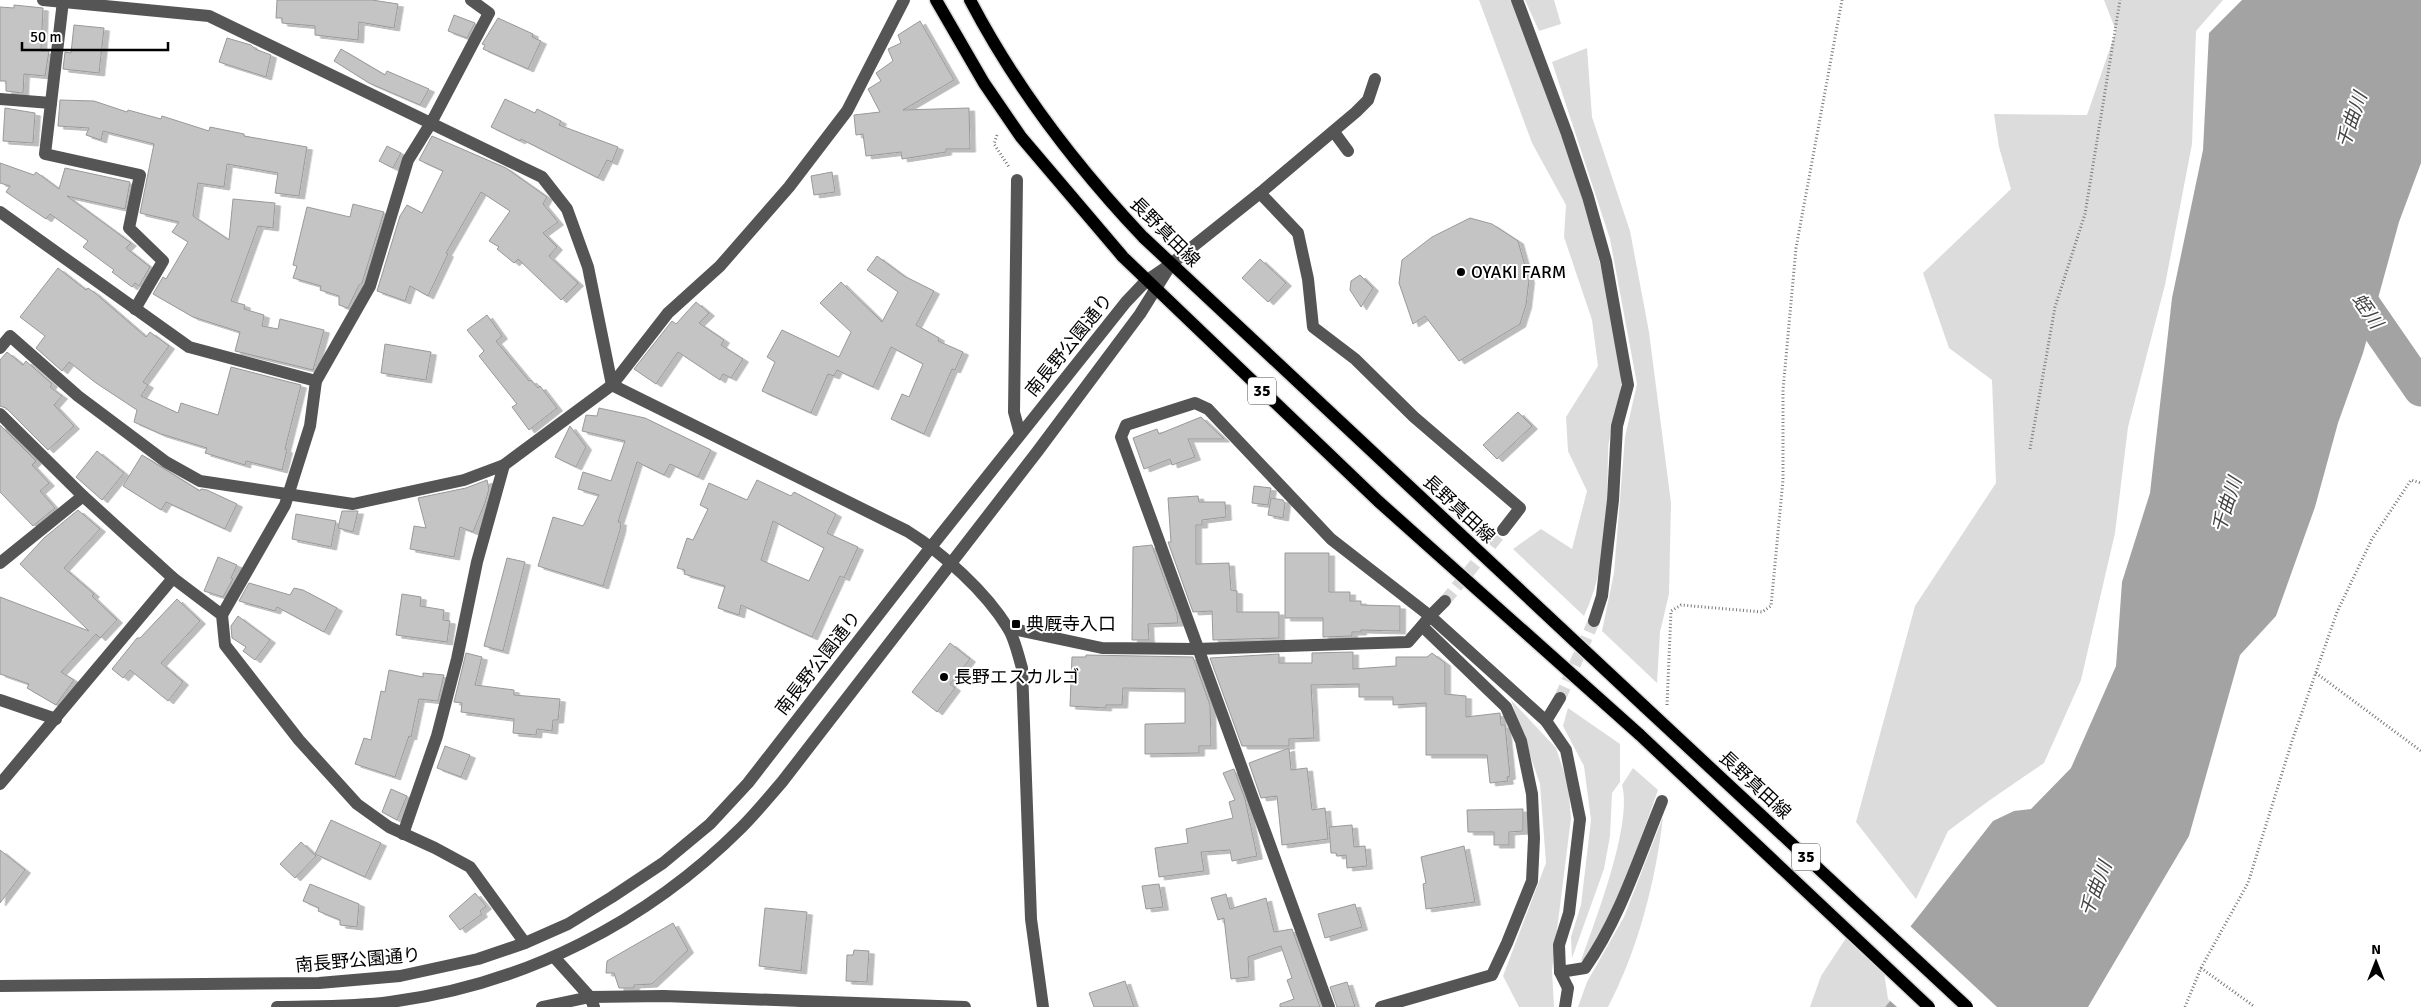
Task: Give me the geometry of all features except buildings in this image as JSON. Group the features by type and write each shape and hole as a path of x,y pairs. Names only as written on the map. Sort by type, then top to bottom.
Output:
{"main road":[{"name":"35","path":"936,0 984,83 1021,137 1067,193 1146,281 1378,501 1640,735 1929,1007"},
{"name":"長野真田線","path":"970,0 995,48 1034,107 1077,165 1131,225 1968,1007"}],"street":[{"path":"43,0 209,16 542,176 567,209 588,267 612,385"},
{"path":"471,0 489,13 431,123 408,160 370,286 316,381 310,426 285,505 222,615 225,645 299,740 357,804 403,834 435,848 470,867 525,943"},
{"path":"0,348 10,336 78,396 166,462 200,481 353,504 464,480 504,465 612,385 668,313 720,266 789,187 847,111 904,0"},
{"path":"1518,0 1564,125 1591,206 1606,261 1628,385 1617,426 1613,500 1602,596 1594,621"},
{"path":"63,1 44,154 140,175 129,228 163,261 135,309"},
{"path":"1171,264 1334,132 1368,100 1375,79"},
{"path":"0,99 50,103"},
{"path":"1334,132 1348,151"},
{"path":"1017,180 1014,412 1020,434"},
{"path":"1260,193 1298,232 1308,279 1313,327 1355,360 1414,417 1520,508 1503,530"},
{"path":"0,212 189,347 316,381"},
{"name":"南長野公園通り","path":"0,986 320,983 400,976 440,969 525,943 568,924 612,898 663,864 710,824 748,783 931,547 1126,302 1146,281 1171,264"},
{"name":"南長野公園通り","path":"277,1007 352,1006 391,1002 488,981 555,958 623,922 701,864 742,827 782,782 1043,444 1157,291 1171,264"},
{"path":"612,385 907,531 931,547 950,564 977,590 1008,628 1022,668 1031,919 1043,1007"},
{"path":"1329,1007 1196,649 1121,438 1126,425 1195,402 1208,409 1331,539 1546,721 1566,750 1580,819 1569,913 1559,945 1560,972 1568,988 1565,1007"},
{"path":"0,414 83,496 173,578 222,615"},
{"path":"403,834 438,736 457,659 477,562 504,465"},
{"path":"0,562 83,496"},
{"path":"0,784 173,578"},
{"path":"1008,628 1102,648 1196,649 1408,642 1445,601"},
{"path":"1381,1007 1492,975 1532,881 1534,838 1532,794 1521,741 1506,707 1426,621"},
{"path":"1546,721 1560,698"},
{"path":"0,700 56,719"},
{"path":"1560,972 1585,968 1596,952 1618,910 1662,801"},
{"path":"555,958 592,1002"},
{"path":"542,1007 592,1002 701,997 965,1007"}],"path":[{"path":"1666,711 1671,611 1681,605 1762,612 1771,606 1783,480 1783,390 1796,248 1842,0"},
{"path":"2030,449 2055,307 2085,214 2120,0"},
{"path":"997,135 994,144 1017,180"},
{"path":"2185,1007 2200,968 2248,883 2337,612 2372,539 2412,480 2421,483"},
{"path":"2316,673 2421,751"},
{"path":"2200,968 2255,1007"}],"shaded area":[{"path":"1479,0 1512,0 1583,200 1604,282 1619,361 1621,383 1609,445 1605,537 1598,577 1584,616 1513,549 1541,529 1572,549 1587,491 1568,451 1566,417 1598,366 1592,320 1564,237 1566,205 1532,143"},
{"path":"1525,0 1554,0 1561,24 1539,31"},
{"path":"2104,0 2223,0 2196,31 2192,144 2165,285 2128,427 2115,533 2081,680 2044,763 1948,831 1916,899 1856,822 1915,606 1996,483 1992,380 1949,348 1923,273 2011,189 1999,147 1994,114 2087,115 2116,31"},
{"path":"1587,48 1592,117 1630,231 1649,332 1671,503 1669,594 1660,632 1657,683 1602,631 1614,573 1625,437 1637,384 1610,239 1552,62"},
{"path":"1511,700 1556,748 1568,784 1571,818 1552,970 1554,1007 1519,1007 1503,976 1546,863 1540,784"},
{"path":"1568,708 1620,744 1620,782 1612,793 1610,836 1604,869 1572,958 1571,937 1581,905 1591,820 1584,766 1563,726"},
{"path":"1633,768 1658,790 1624,886 1589,958 1581,961 1618,847 1624,802 1622,785"},
{"path":"1663,817 1656,865 1644,914 1619,985 1608,1007 1578,1007 1587,982 1624,917"},
{"path":"1854,926 1885,959 1891,1000 1885,1007 1810,1007 1821,976"}],"water":[{"name":"千曲川","path":"2242,0 2421,0 2421,163 2399,222 2363,353 2338,423 2315,507 2276,616 2240,655 2189,836 2088,1007 1885,1007 1891,1000 1885,959 1993,821 2014,811 2031,809 2071,768 2116,666 2122,582 2150,493 2172,298 2203,150 2209,33"}],"pier":[{"path":"1909,925 1997,1007 1897,1007 1888,999 1882,959"}],"waterway":[{"name":"蛭川","path":"2345,279 2421,389"}],"tunnel":[{"path":"1445,601 1503,530"},
{"path":"1560,698 1594,621"}],"place":[{"name":"OYAKI FARM","path":"1461,272"},
{"name":"典厩寺入口","path":"1016,624"},
{"name":"長野エスカルゴ","path":"944,677"}]}
